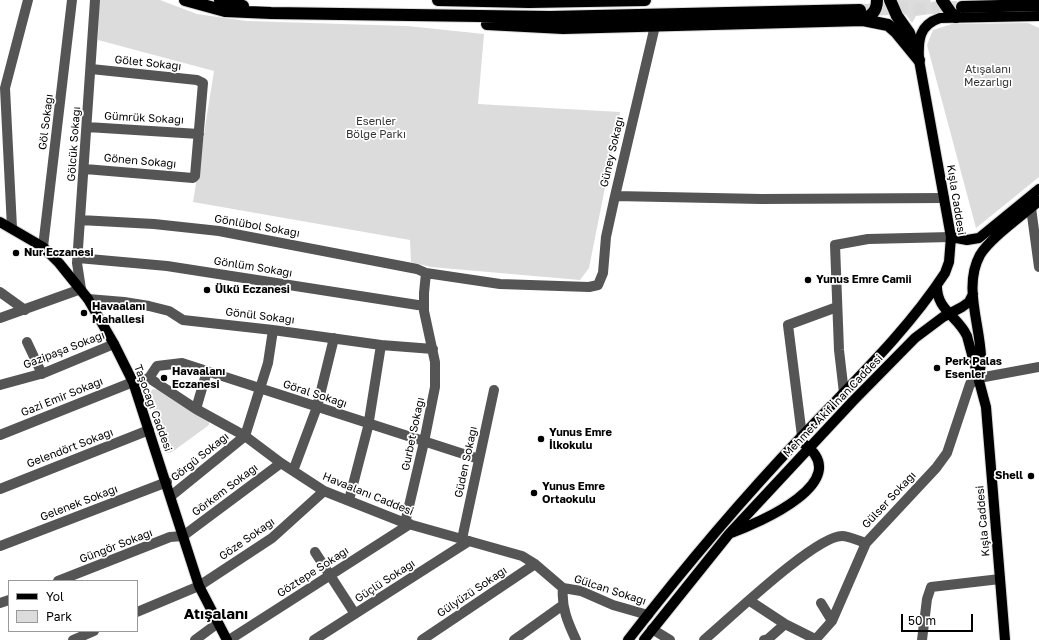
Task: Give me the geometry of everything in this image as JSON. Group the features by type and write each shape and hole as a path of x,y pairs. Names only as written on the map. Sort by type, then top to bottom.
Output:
{"highway":[{"path":"185,0 225,11 271,13 550,17 861,15 888,25 896,32 919,60"},
{"path":"220,0 271,13"},
{"path":"438,0 529,2 645,0"},
{"path":"398,15 466,23 563,28 655,26 872,14 877,6 877,0"},
{"path":"890,0 909,33 919,60"},
{"path":"942,0 951,13 1039,5"}],"main road":[{"name":"Kışla Caddesi","path":"1005,640 990,441 986,407 964,328 949,313 936,295 937,285 945,273 948,262 951,237 919,60 918,44 923,28 931,21 959,12 1039,16"},
{"path":"951,237 967,240 978,238 1039,189"},
{"path":"973,294 974,275 981,254 994,240 1039,202"},
{"name":"Taşocağı Caddesi","path":"0,222 43,247 81,289 114,344 133,382 199,586 228,640"},
{"name":"Mehmet Akif İnan Caddesi","path":"628,640 723,523 799,438 890,344 937,285"},
{"name":"Kışla Caddesi","path":"973,294 981,358 979,378"},
{"name":"Mehmet Akif İnan Caddesi","path":"644,640 729,534 809,448 915,338 949,313 969,302 973,294"},
{"path":"729,534 769,517 810,488 819,473 820,462 799,438"}],"street":[{"path":"12,228 4,75 18,42 28,0"},
{"name":"Göl Sokağı","path":"43,247 72,0"},
{"name":"Gölcük Sokağı","path":"81,289 78,258 95,0"},
{"name":"Güney Sokağı","path":"598,285 603,273 606,237 615,196 655,26"},
{"name":"Gölet Sokağı","path":"91,69 197,80 202,83 199,134"},
{"name":"Gümrük Sokağı","path":"87,127 199,134"},
{"name":"Gönen Sokağı","path":"85,168 193,178 195,176 199,134"},
{"path":"615,196 761,199 944,198"},
{"path":"1031,208 1039,267"},
{"name":"Gönlübol Sokağı","path":"80,220 154,224 219,231 417,269 426,273 500,284 589,287 598,285"},
{"path":"844,393 839,350 835,245 868,239 951,237"},
{"name":"Gönlüm Sokağı","path":"78,258 167,266 424,306"},
{"name":"Gurbet Sokağı","path":"407,523 435,387 436,372 433,349 424,306 426,273"},
{"path":"0,318 81,289"},
{"path":"0,292 24,310"},
{"name":"Gönül Sokağı","path":"88,299 149,306 170,311 183,320 273,330 381,345 433,349"},
{"path":"799,438 788,325 837,307"},
{"path":"245,436 268,363 273,330"},
{"path":"293,471 317,408 334,338"},
{"path":"28,342 42,374"},
{"name":"Gazipaşa Sokağı","path":"0,385 42,374 114,344"},
{"path":"349,500 368,424 381,345"},
{"name":"Göral Sokağı","path":"149,378 157,366 182,363 317,408 479,459"},
{"path":"979,378 1039,367"},
{"path":"196,409 207,371"},
{"path":"133,382 149,378"},
{"name":"Havaalanı Caddesi","path":"149,378 196,409 245,436 280,463 324,491 407,523 522,556 535,564 564,588"},
{"name":"Gülser Sokağı","path":"816,640 832,620 866,543 936,468 947,453 970,384 979,378"},
{"name":"Gazi Emir Sokağı","path":"0,435 133,382"},
{"name":"Güden Sokağı","path":"466,540 479,459 494,390"},
{"name":"Gelendört Sokağı","path":"0,489 149,430"},
{"name":"Görgü Sokağı","path":"171,496 245,436"},
{"name":"Görkem Sokağı","path":"183,536 280,463"},
{"name":"Gelenek Sokağı","path":"0,546 166,482"},
{"name":"Göze Sokağı","path":"138,612 199,586 272,538 324,491"},
{"name":"Göztepe Sokağı","path":"228,640 330,575 407,523"},
{"name":"Güngör Sokağı","path":"61,580 170,538 183,536"},
{"path":"704,640 750,600 756,592 804,556 834,538 843,536 866,543"},
{"name":"Güçlü Sokağı","path":"314,640 466,540"},
{"path":"315,552 355,614"},
{"name":"Gülyüzü Sokağı","path":"422,640 535,564"},
{"path":"922,640 927,599 931,587 1000,579"},
{"path":"564,588 563,605 576,640"},
{"name":"Gülcan Sokağı","path":"564,588 581,592 613,605 648,615"},
{"path":"750,600 785,624 816,640"},
{"path":"821,603 832,620"},
{"path":"514,640 563,605"},
{"path":"195,640 218,623"},
{"path":"764,640 768,639 785,624"},
{"path":"652,629 670,640"},
{"path":"73,640 85,638"}],"green space":[{"name":"Esenler Bölge Parkı","path":"99,0 160,0 197,14 247,21 407,26 484,34 478,104 620,112 589,268 580,280 431,267 411,262 410,240 193,202 214,71 98,40"},
{"path":"897,0 930,0 938,13 916,16 912,23 898,4"},
{"name":"Atışalanı Mezarlığı","path":"1028,23 1039,28 1039,177 976,228 927,45 933,30 952,24"},
{"path":"153,389 159,390 209,420 209,425 172,452 164,452 150,397 150,392"}],"tunnel":[{"path":"860,10 957,7"}],"place":[{"name":"Nur Eczanesi","path":"16,253"},
{"name":"Yunus Emre Camii","path":"808,280"},
{"name":"Ülkü Eczanesi","path":"207,290"},
{"name":"Havaalanı Mahallesi","path":"84,313"},
{"name":"Perk Palas Esenler","path":"937,368"},
{"name":"Havaalanı Eczanesi","path":"164,378"},
{"name":"Yunus Emre İlkokulu","path":"541,439"},
{"name":"Shell","path":"1031,476"},
{"name":"Yunus Emre Ortaokulu","path":"534,493"}],"district":[{"name":"Atışalanı","path":"216,614"}]}
